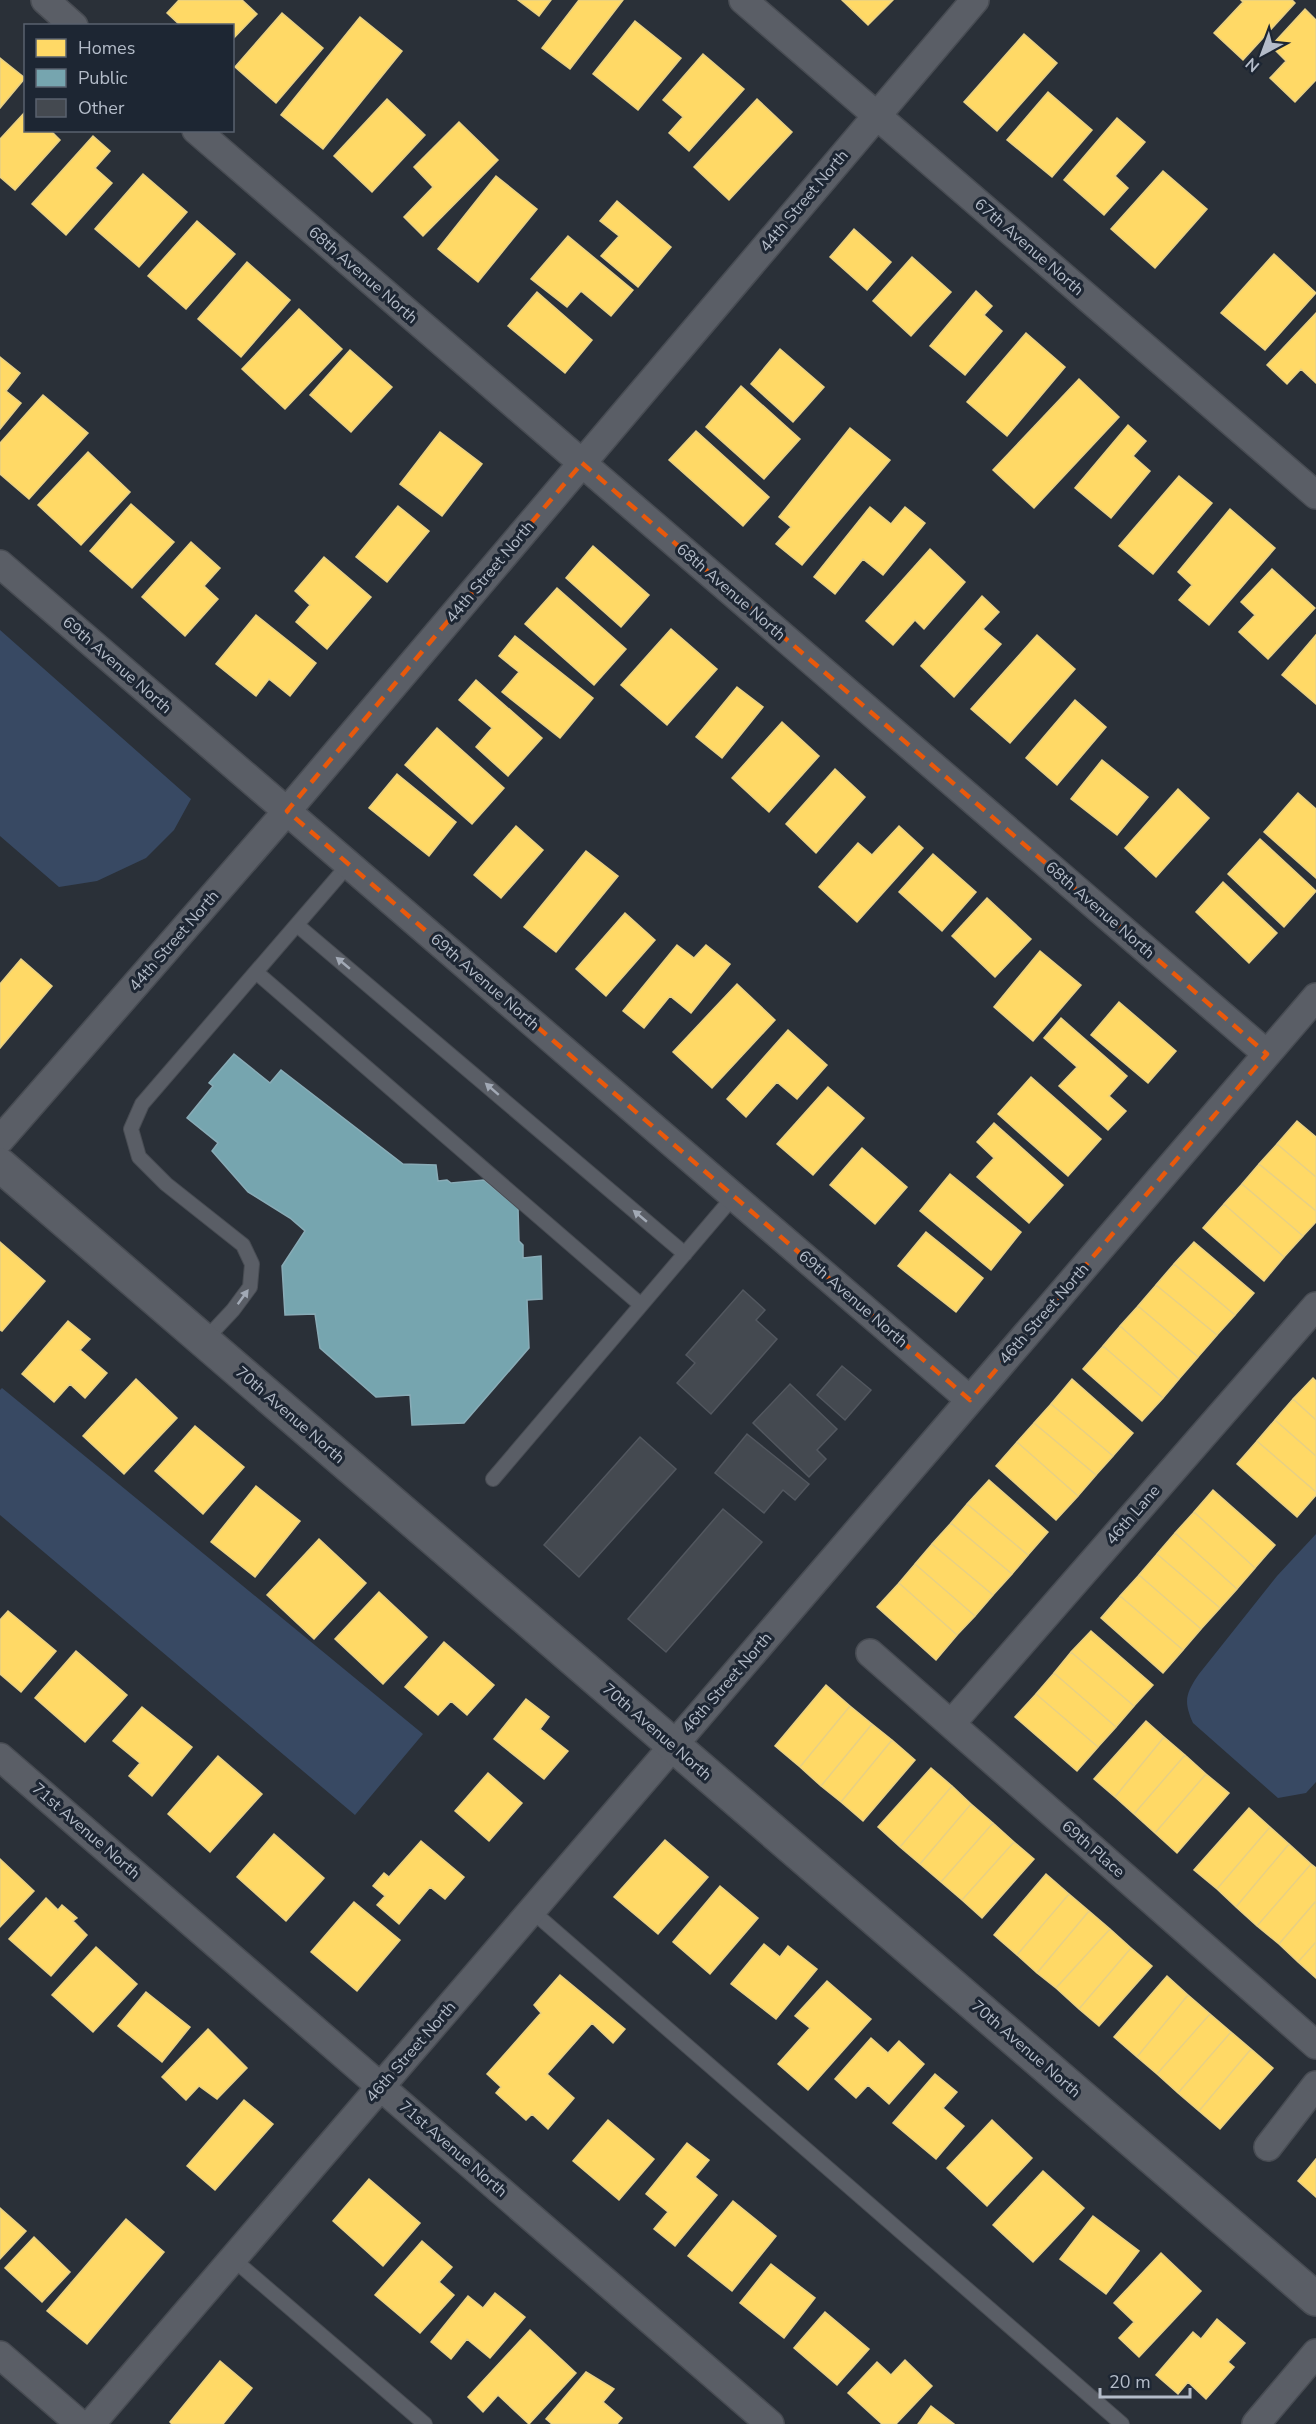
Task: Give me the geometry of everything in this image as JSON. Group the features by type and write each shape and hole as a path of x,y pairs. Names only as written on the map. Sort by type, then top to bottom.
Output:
{"street":[{"path":"45,0 72,24"},
{"name":"67th Avenue North","path":"742,0 1316,495"},
{"name":"44th Street North","path":"0,1140 287,811 975,0"},
{"name":"68th Avenue North","path":"198,132 1267,1054"},
{"name":"69th Avenue North","path":"0,564 970,1400"},
{"name":"46th Street North","path":"91,2424 1316,997"},
{"name":"70th Avenue North","path":"0,1165 1316,2299"},
{"name":"46th Lane","path":"951,1724 1316,1306"},
{"name":"69th Place","path":"870,1653 1316,2045"},
{"name":"71st Avenue North","path":"0,1757 770,2424"},
{"path":"1268,2147 1316,2085"},
{"path":"1256,2424 1316,2353"},
{"path":"0,2355 80,2424"}],"lane":[{"path":"204,1341 233,1310 250,1287 252,1264 243,1245 166,1184 139,1157 131,1129 142,1104 349,864"},
{"path":"297,925 685,1254"},
{"path":"256,972 641,1305"},
{"path":"493,1479 734,1196"},
{"path":"532,1911 1122,2424"},
{"path":"233,2259 425,2424"}],"highlighted area":[{"path":"582,463 1267,1054 970,1400 287,811"}],"water":[{"path":"0,630 191,799 174,830 146,858 97,881 59,887 0,836"},
{"path":"2,1388 423,1734 355,1815 0,1515 0,1390"},
{"path":"1316,1534 1316,1782 1306,1793 1278,1798 1193,1723 1187,1697 1199,1674 1277,1576"}],"building: Homes":[{"path":"179,0 242,0 257,14 234,38 234,24 179,24 167,13"},
{"path":"518,0 551,0 539,16"},
{"path":"579,0 623,0 570,69 542,48"},
{"path":"842,0 893,0 868,25"},
{"path":"1241,0 1292,0 1295,3 1243,60 1214,33 1243,2"},
{"path":"1305,9 1316,20 1316,80 1295,102 1270,78 1286,61 1271,46"},
{"path":"282,13 323,48 276,103 235,67"},
{"path":"360,17 402,51 323,149 281,115"},
{"path":"635,21 681,58 638,110 593,74"},
{"path":"1024,34 1057,63 997,131 964,102"},
{"path":"703,54 744,89 689,151 669,133 683,117 663,100"},
{"path":"0,58 24,79 0,108"},
{"path":"1048,92 1092,130 1052,177 1007,140"},
{"path":"387,99 425,135 372,192 334,156"},
{"path":"757,99 792,132 729,200 694,167"},
{"path":"24,113 24,132 52,132 60,140 15,190 0,177 0,139"},
{"path":"1117,118 1145,142 1115,176 1128,188 1104,215 1064,180"},
{"path":"459,122 498,160 423,236 404,217 433,187 414,167"},
{"path":"93,136 110,151 95,168 112,183 66,235 32,204"},
{"path":"1163,171 1207,209 1155,268 1111,229"},
{"path":"143,174 187,212 139,267 95,229"},
{"path":"496,176 537,209 478,282 438,249"},
{"path":"617,201 671,247 638,287 601,256 619,236 600,221"},
{"path":"197,221 235,254 186,309 148,276"},
{"path":"854,229 891,262 867,290 830,257"},
{"path":"568,236 633,290 611,316 581,291 567,307 531,279"},
{"path":"1274,254 1316,293 1265,350 1221,313"},
{"path":"912,257 951,292 911,336 873,301"},
{"path":"247,262 290,300 241,357 198,319"},
{"path":"976,291 992,306 984,315 1002,331 965,375 930,346"},
{"path":"537,292 592,340 565,373 508,326"},
{"path":"299,309 342,349 285,409 242,369"},
{"path":"1316,313 1316,383 1301,369 1287,384 1267,365"},
{"path":"1026,333 1065,367 1007,436 967,402"},
{"path":"780,349 824,387 793,422 751,384"},
{"path":"350,350 392,387 351,432 310,395"},
{"path":"0,357 20,373 6,391 21,403 0,429"},
{"path":"1079,379 1119,417 1034,508 993,470"},
{"path":"741,386 800,439 764,479 706,427"},
{"path":"43,395 88,433 29,499 0,474 0,443"},
{"path":"1128,425 1146,441 1133,456 1150,471 1111,518 1075,488"},
{"path":"850,428 890,460 802,565 776,544 791,527 779,517"},
{"path":"696,431 769,497 743,526 669,460"},
{"path":"440,432 482,464 442,516 400,484"},
{"path":"88,452 130,492 81,545 38,505"},
{"path":"1179,476 1212,503 1153,574 1119,546"},
{"path":"131,504 174,542 132,588 90,551"},
{"path":"398,506 429,531 387,582 356,557"},
{"path":"870,507 891,524 905,507 925,523 883,575 863,559 835,594 814,577"},
{"path":"1230,509 1275,548 1209,625 1179,600 1192,585 1178,572"},
{"path":"191,542 220,568 204,586 218,599 185,636 142,597"},
{"path":"593,546 649,595 621,627 566,578"},
{"path":"930,549 965,582 924,629 915,620 893,645 866,621"},
{"path":"324,557 371,597 327,649 296,622 310,605 295,591"},
{"path":"1272,569 1315,608 1268,659 1239,632 1255,615 1241,602"},
{"path":"557,588 626,649 594,685 525,624"},
{"path":"982,596 999,612 983,629 1001,644 954,697 921,666"},
{"path":"256,615 316,663 290,696 269,679 256,696 216,664"},
{"path":"671,629 717,669 667,725 621,685"},
{"path":"1037,635 1075,669 1010,743 971,709"},
{"path":"1316,635 1316,704 1282,675"},
{"path":"515,636 593,698 560,738 502,692 519,672 499,656"},
{"path":"476,680 542,738 508,776 476,747 492,728 459,700"},
{"path":"737,687 763,707 722,758 696,737"},
{"path":"1075,700 1106,727 1057,785 1026,758"},
{"path":"782,722 819,756 769,812 732,778"},
{"path":"437,728 504,788 472,824 405,765"},
{"path":"1102,760 1148,797 1117,835 1071,799"},
{"path":"835,769 865,797 816,853 786,824"},
{"path":"397,774 456,822 429,856 369,808"},
{"path":"1178,789 1209,818 1156,877 1125,848"},
{"path":"1298,793 1316,809 1316,878 1264,832"},
{"path":"516,826 543,850 501,898 474,875"},
{"path":"899,826 923,848 857,922 819,887 858,843 872,855"},
{"path":"1260,839 1316,891 1284,927 1228,874"},
{"path":"586,851 618,876 556,952 524,927"},
{"path":"933,854 976,892 942,931 899,892"},
{"path":"1223,882 1277,933 1249,963 1196,912"},
{"path":"987,898 1031,939 995,977 952,936"},
{"path":"625,913 655,940 606,996 576,969"},
{"path":"677,945 694,958 706,945 730,964 691,1013 670,996 644,1028 623,1011"},
{"path":"1040,951 1081,985 1033,1041 994,1007"},
{"path":"21,959 52,986 0,1048 0,984"},
{"path":"737,984 775,1020 712,1088 673,1052"},
{"path":"1119,1002 1176,1051 1148,1083 1091,1035"},
{"path":"1061,1018 1127,1076 1109,1096 1126,1111 1108,1130 1059,1086 1077,1067 1044,1038"},
{"path":"788,1030 827,1065 797,1099 777,1082 746,1117 727,1099"},
{"path":"1031,1077 1101,1139 1068,1176 998,1114"},
{"path":"828,1087 864,1118 813,1175 777,1144"},
{"path":"1297,1121 1316,1137 1316,1177 1277,1144"},
{"path":"994,1123 1063,1185 1029,1223 977,1177 994,1158 977,1142"},
{"path":"1277,1144 1316,1177 1316,1211 1259,1164"},
{"path":"862,1148 907,1187 875,1224 830,1185"},
{"path":"1259,1164 1316,1211 1316,1222 1303,1236 1242,1184"},
{"path":"950,1174 1021,1232 991,1270 920,1211"},
{"path":"1242,1184 1303,1236 1284,1257 1224,1204"},
{"path":"1224,1204 1284,1257 1264,1281 1203,1228"},
{"path":"926,1232 983,1278 956,1312 898,1266"},
{"path":"0,1242 45,1281 2,1331 0,1330"},
{"path":"1194,1242 1254,1293 1235,1315 1174,1264"},
{"path":"1174,1264 1235,1315 1217,1335 1156,1285"},
{"path":"1156,1285 1217,1335 1198,1357 1138,1306"},
{"path":"1138,1306 1198,1357 1179,1379 1120,1326"},
{"path":"68,1321 90,1339 80,1350 107,1373 85,1398 70,1384 54,1402 22,1374"},
{"path":"1120,1326 1179,1379 1163,1398 1103,1346"},
{"path":"1103,1346 1163,1398 1142,1421 1083,1369"},
{"path":"1313,1378 1316,1381 1316,1420 1293,1399"},
{"path":"136,1379 177,1418 124,1474 83,1436"},
{"path":"1072,1379 1133,1433 1113,1456 1051,1404"},
{"path":"1293,1399 1316,1420 1316,1456 1275,1420"},
{"path":"1051,1404 1113,1456 1096,1475 1034,1423"},
{"path":"1275,1420 1316,1456 1316,1492 1257,1441"},
{"path":"1034,1423 1096,1475 1078,1496 1017,1442"},
{"path":"195,1426 244,1467 203,1514 155,1471"},
{"path":"1257,1441 1316,1492 1316,1495 1297,1517 1237,1464"},
{"path":"1017,1442 1078,1496 1056,1520 996,1466"},
{"path":"989,1480 1048,1532 1028,1555 967,1504"},
{"path":"256,1486 300,1521 255,1577 211,1542"},
{"path":"1213,1490 1275,1545 1255,1568 1194,1512"},
{"path":"967,1504 1028,1555 1012,1574 951,1523"},
{"path":"1194,1512 1255,1568 1237,1589 1175,1533"},
{"path":"951,1523 1012,1574 993,1595 932,1544"},
{"path":"1175,1533 1237,1589 1220,1608 1157,1554"},
{"path":"319,1539 366,1583 314,1639 267,1595"},
{"path":"932,1544 993,1595 975,1616 915,1564"},
{"path":"1157,1554 1220,1608 1201,1629 1139,1575"},
{"path":"915,1564 975,1616 957,1635 899,1583"},
{"path":"1139,1575 1201,1629 1183,1650 1120,1596"},
{"path":"899,1583 957,1635 936,1660 877,1607"},
{"path":"379,1592 427,1637 383,1684 335,1639"},
{"path":"1120,1596 1183,1650 1163,1673 1101,1618"},
{"path":"8,1611 56,1651 21,1692 0,1674 0,1620"},
{"path":"1091,1631 1153,1685 1134,1706 1071,1652"},
{"path":"444,1642 494,1685 467,1715 451,1701 438,1715 405,1687"},
{"path":"76,1651 127,1695 85,1742 35,1698"},
{"path":"1071,1652 1134,1706 1116,1727 1054,1673"},
{"path":"1054,1673 1116,1727 1098,1747 1036,1694"},
{"path":"826,1685 850,1706 800,1767 775,1746"},
{"path":"1036,1694 1098,1747 1077,1771 1015,1717"},
{"path":"526,1699 549,1717 540,1729 568,1751 544,1779 494,1739"},
{"path":"850,1706 872,1724 821,1786 800,1767"},
{"path":"142,1707 192,1747 152,1796 129,1776 140,1763 113,1741"},
{"path":"1146,1721 1164,1737 1115,1797 1094,1779"},
{"path":"872,1724 892,1740 841,1802 821,1786"},
{"path":"1164,1737 1185,1755 1134,1814 1115,1797"},
{"path":"892,1740 915,1760 863,1821 841,1802"},
{"path":"1185,1755 1206,1774 1155,1833 1134,1814"},
{"path":"218,1756 262,1794 210,1852 168,1814"},
{"path":"931,1768 952,1786 900,1847 878,1827"},
{"path":"488,1773 522,1803 489,1841 455,1811"},
{"path":"1206,1774 1229,1793 1177,1853 1155,1833"},
{"path":"952,1786 971,1804 920,1864 900,1847"},
{"path":"971,1804 993,1823 941,1882 920,1864"},
{"path":"1249,1808 1270,1827 1217,1889 1194,1870"},
{"path":"993,1823 1014,1842 962,1900 941,1882"},
{"path":"1270,1827 1289,1844 1236,1907 1217,1889"},
{"path":"274,1834 324,1878 286,1921 237,1877"},
{"path":"665,1840 708,1877 658,1934 614,1897"},
{"path":"421,1841 464,1877 445,1899 430,1887 399,1924 377,1905 385,1896 373,1886 384,1873 389,1877"},
{"path":"1014,1842 1034,1859 982,1918 962,1900"},
{"path":"1289,1844 1311,1864 1257,1926 1236,1907"},
{"path":"0,1859 34,1891 0,1927"},
{"path":"1311,1864 1316,1868 1316,1901 1279,1944 1257,1926"},
{"path":"1046,1874 1069,1894 1017,1955 994,1935"},
{"path":"720,1886 758,1918 710,1974 673,1942"},
{"path":"1069,1894 1089,1911 1037,1973 1017,1955"},
{"path":"46,1898 58,1910 62,1905 77,1918 73,1921 87,1935 51,1976 9,1939"},
{"path":"1316,1901 1316,1942 1298,1962 1279,1944"},
{"path":"354,1902 400,1940 357,1991 311,1952"},
{"path":"1089,1911 1110,1929 1056,1988 1037,1973"},
{"path":"1110,1929 1131,1948 1079,2009 1056,1988"},
{"path":"1316,1942 1316,1978 1298,1962"},
{"path":"764,1944 780,1957 788,1946 817,1969 776,2019 731,1984"},
{"path":"96,1947 137,1984 93,2032 52,1995"},
{"path":"1131,1948 1152,1966 1099,2026 1079,2009"},
{"path":"560,1975 625,2029 613,2043 592,2023 547,2074 574,2098 548,2129 532,2114 526,2120 496,2093 501,2087 487,2074 541,2013 534,2005"},
{"path":"1167,1976 1188,1995 1137,2057 1114,2037"},
{"path":"827,1981 871,2019 808,2090 778,2064 810,2028 795,2016"},
{"path":"146,1992 190,2027 162,2062 118,2026"},
{"path":"1188,1995 1210,2014 1157,2074 1137,2057"},
{"path":"1210,2014 1231,2032 1178,2093 1157,2074"},
{"path":"208,2029 247,2068 217,2099 199,2086 186,2100 162,2077"},
{"path":"1231,2032 1251,2049 1199,2111 1178,2093"},
{"path":"871,2038 888,2053 899,2041 924,2064 889,2104 868,2085 856,2098 835,2079"},
{"path":"1251,2049 1273,2068 1220,2129 1199,2111"},
{"path":"935,2074 957,2092 943,2108 964,2126 936,2159 893,2123"},
{"path":"244,2100 273,2124 215,2190 187,2166"},
{"path":"608,2120 654,2159 619,2200 573,2161"},
{"path":"992,2120 1032,2158 987,2206 947,2168"},
{"path":"687,2143 709,2160 695,2177 717,2195 675,2246 654,2229 668,2212 646,2194"},
{"path":"1316,2159 1316,2197 1298,2181"},
{"path":"1043,2171 1084,2208 1033,2262 993,2225"},
{"path":"369,2179 420,2223 383,2266 333,2221"},
{"path":"733,2201 776,2236 732,2291 688,2256"},
{"path":"0,2208 26,2231 0,2259"},
{"path":"1093,2216 1139,2251 1106,2294 1060,2259"},
{"path":"126,2219 164,2252 87,2344 47,2311"},
{"path":"34,2237 70,2272 42,2302 5,2268"},
{"path":"422,2241 452,2267 439,2282 454,2295 420,2333 375,2295"},
{"path":"1161,2253 1201,2291 1139,2357 1119,2338 1134,2322 1114,2303"},
{"path":"771,2264 815,2298 784,2338 740,2303"},
{"path":"495,2293 525,2317 490,2358 467,2339 451,2359 431,2342 468,2296 483,2308"},
{"path":"825,2312 869,2349 837,2385 794,2348"},
{"path":"1217,2319 1245,2343 1228,2362 1234,2367 1206,2399 1188,2382 1178,2394 1156,2375 1193,2332 1201,2339"},
{"path":"530,2330 576,2373 529,2424 498,2395 483,2412 468,2397"},
{"path":"905,2360 932,2386 896,2424 882,2424 848,2393 877,2362 891,2375"},
{"path":"220,2361 252,2388 223,2424 172,2424 170,2422"},
{"path":"586,2372 614,2389 603,2402 622,2418 617,2424 552,2424 546,2419"},
{"path":"931,2406 954,2424 918,2424"}],"building: Public":[{"path":"234,1054 270,1083 281,1070 403,1164 436,1165 438,1181 447,1180 451,1183 484,1180 518,1208 519,1241 523,1245 523,1258 541,1256 542,1299 527,1300 529,1348 464,1423 412,1425 410,1395 376,1397 320,1348 315,1314 285,1315 282,1266 305,1231 290,1218 248,1192 212,1151 218,1143 187,1118 213,1086 209,1083"}],"building: Other":[{"path":"743,1290 765,1310 756,1320 777,1339 711,1414 677,1383 695,1363 686,1355"},
{"path":"842,1366 871,1390 845,1420 817,1395"},
{"path":"790,1384 837,1429 817,1450 826,1459 809,1477 753,1423"},
{"path":"747,1434 809,1484 795,1500 783,1490 764,1513 715,1473"},
{"path":"640,1437 676,1469 579,1577 544,1545"},
{"path":"723,1509 762,1542 666,1652 628,1619"}]}
